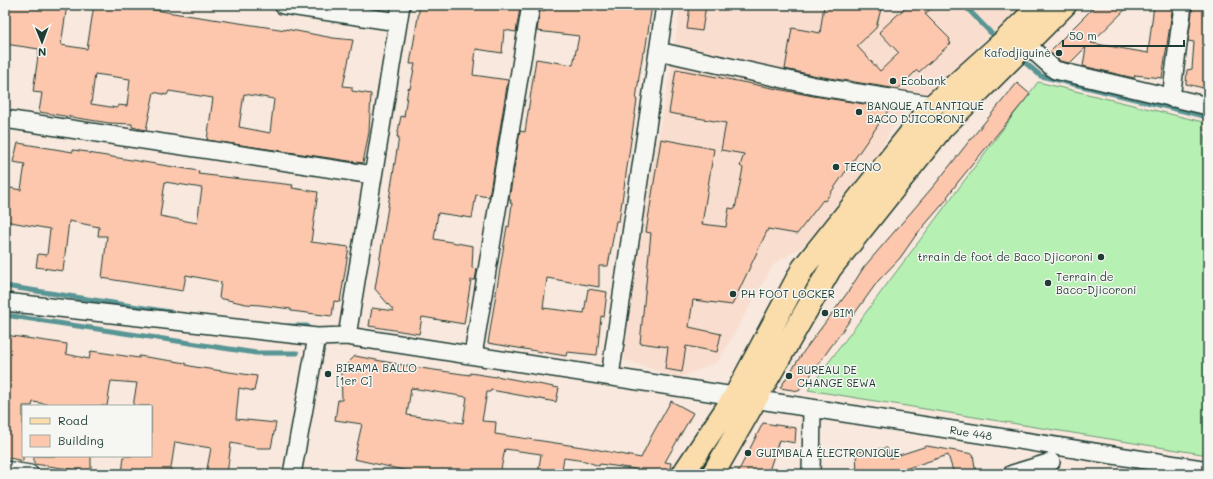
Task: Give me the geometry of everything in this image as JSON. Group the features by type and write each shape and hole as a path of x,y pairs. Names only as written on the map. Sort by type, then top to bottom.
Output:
{"main road":[{"path":"713,474 803,268 933,105 1004,41 1040,5"},
{"path":"683,474 745,398 830,269 942,128 1065,5"}],"street":[{"path":"283,5 398,22"},
{"path":"347,336 401,5"},
{"path":"473,355 531,5"},
{"path":"610,376 665,5"},
{"path":"1171,98 1183,5"},
{"path":"1026,44 1055,70 1208,106"},
{"path":"658,51 815,86 933,105"},
{"path":"5,119 373,175"},
{"name":"Rue 448","path":"5,302 317,337 347,336 812,408 1054,461 1208,470"},
{"path":"292,474 317,337"},
{"path":"811,474 812,408"},
{"path":"1012,474 1054,461"},
{"path":"5,470 30,474"}],"shaded area":[{"path":"680,5 1024,5 984,40 941,86 897,120 867,174 803,246 773,265 718,362 678,378 617,357 674,53"}],"green space":[{"name":"Terrain de Baco-Djicoroni","path":"1038,82 1203,122 1208,176 1208,455 808,390"}],"building":[{"path":"5,5 67,5 61,45 87,49 94,5 131,5 179,14 353,40 343,86 352,87 352,91 371,94 369,132 363,163 207,140 213,98 169,91 167,95 154,92 146,130 132,127 132,124 109,123 39,112 42,93 33,92 39,49 5,44","holes":["95,74 130,79 127,106 118,105 117,108 91,104","244,94 274,99 270,133 239,127"]},
{"path":"420,5 519,5 520,8 516,32 504,30 502,53 476,49 473,75 508,80 489,197 476,195 472,218 438,213 434,239 473,246 472,268 477,269 475,280 471,280 464,324 422,317 419,334 369,326 372,308 394,311 375,289 399,137 397,137 401,116 404,117 408,88 410,89 415,64 410,64"},
{"path":"545,5 652,5 645,52 643,52 639,77 619,221 616,221 608,266 599,266 599,287 547,278 543,308 584,313 588,289 607,292 604,317 601,316 597,355 567,352 566,356 488,343 507,226 509,227 512,203 510,203 511,200 509,200 520,131 525,132 536,59 573,65 579,36 537,31 540,11 544,12"},
{"path":"690,5 706,5 702,31 687,29"},
{"path":"824,5 882,5 876,28 857,46 880,71 899,53 879,32 908,5 935,5 925,14 950,39 949,41 951,43 919,72 917,70 898,89 817,76 785,69 792,28 820,33"},
{"path":"1096,5 1130,5 1091,43 1148,53 1154,5 1173,5 1162,78 1135,75 1134,78 1083,66 1086,47 1070,63 1060,61 1049,52"},
{"path":"1193,5 1208,5 1208,89 1186,84 1187,70 1192,69 1194,42 1188,41"},
{"path":"676,69 813,96 890,108 825,201 823,200 797,234 768,229 732,305 693,300 689,327 721,334 717,352 686,346 682,372 665,369 668,347 640,343 651,233 646,232 661,139 714,149 702,224 726,227 729,208 735,209 743,168 740,166 744,154 721,150 726,123 669,113"},
{"path":"1017,83 1030,94 958,182 947,197 948,198 916,235 900,258 878,281 799,391 780,388 804,351 848,292 864,267 937,182"},
{"path":"18,143 73,152 73,150 88,152 199,171 198,174 293,185 292,188 318,192 311,242 349,247 340,302 334,301 332,316 291,311 291,309 246,304 219,298 221,282 186,275 183,291 102,278 107,236 98,236 99,227 69,221 63,271 36,267 38,254 47,255 50,229 5,221 5,187 21,190 25,164 13,162","holes":["165,182 202,188 197,223 160,216"]},
{"path":"5,335 67,344 66,354 89,359 91,351 186,363 186,365 195,367 257,376 254,391 239,388 236,419 276,423 271,448 256,448 231,443 227,474 206,474 211,448 175,442 170,474 122,474 124,457 152,457 152,405 133,405 137,383 111,381 107,405 52,405 33,402 32,405 22,405 23,461 5,457"},
{"path":"355,356 413,367 470,375 470,373 496,376 559,388 556,402 491,390 490,392 487,392 482,421 496,422 495,434 589,448 641,458 671,401 693,413 665,462 671,463 669,474 632,474 635,469 600,464 599,466 585,461 564,458 561,474 538,474 541,454 505,449 500,474 421,474 354,459 362,424 335,420 338,400 342,400 341,370","holes":["411,388 467,397 463,423 407,415"]},
{"path":"763,423 796,428 795,443 779,440 768,474 737,474"},
{"path":"927,446 973,454 976,474 954,474 948,455 889,474 857,474 856,452 887,448 890,458"},
{"path":"34,457 91,457 91,472 34,464"}],"waterway":[{"path":"964,5 991,33"},
{"path":"1022,60 1041,76 1208,117"},
{"path":"5,286 170,312"},
{"path":"5,315 256,353 297,353"},
{"path":"288,326 307,326"}],"place":[{"name":"Kafodjiguinè","path":"1059,53"},
{"name":"Ecobank","path":"893,81"},
{"name":"BANQUE ATLANTIQUE BACO DJICORONI","path":"859,112"},
{"name":"TECNO","path":"836,167"},
{"name":"trrain de foot de Baco Djicoroni","path":"1101,257"},
{"name":"Terrain de Baco-Djicoroni","path":"1048,283"},
{"name":"PH FOOT LOCKER","path":"733,294"},
{"name":"BIM","path":"825,313"},
{"name":"BIRAMA BALLO [1er C]","path":"328,374"},
{"name":"BUREAU DE CHANGE SEWA","path":"789,376"},
{"name":"GUIMBALA ÉLECTRONIQUE","path":"748,453"}]}
